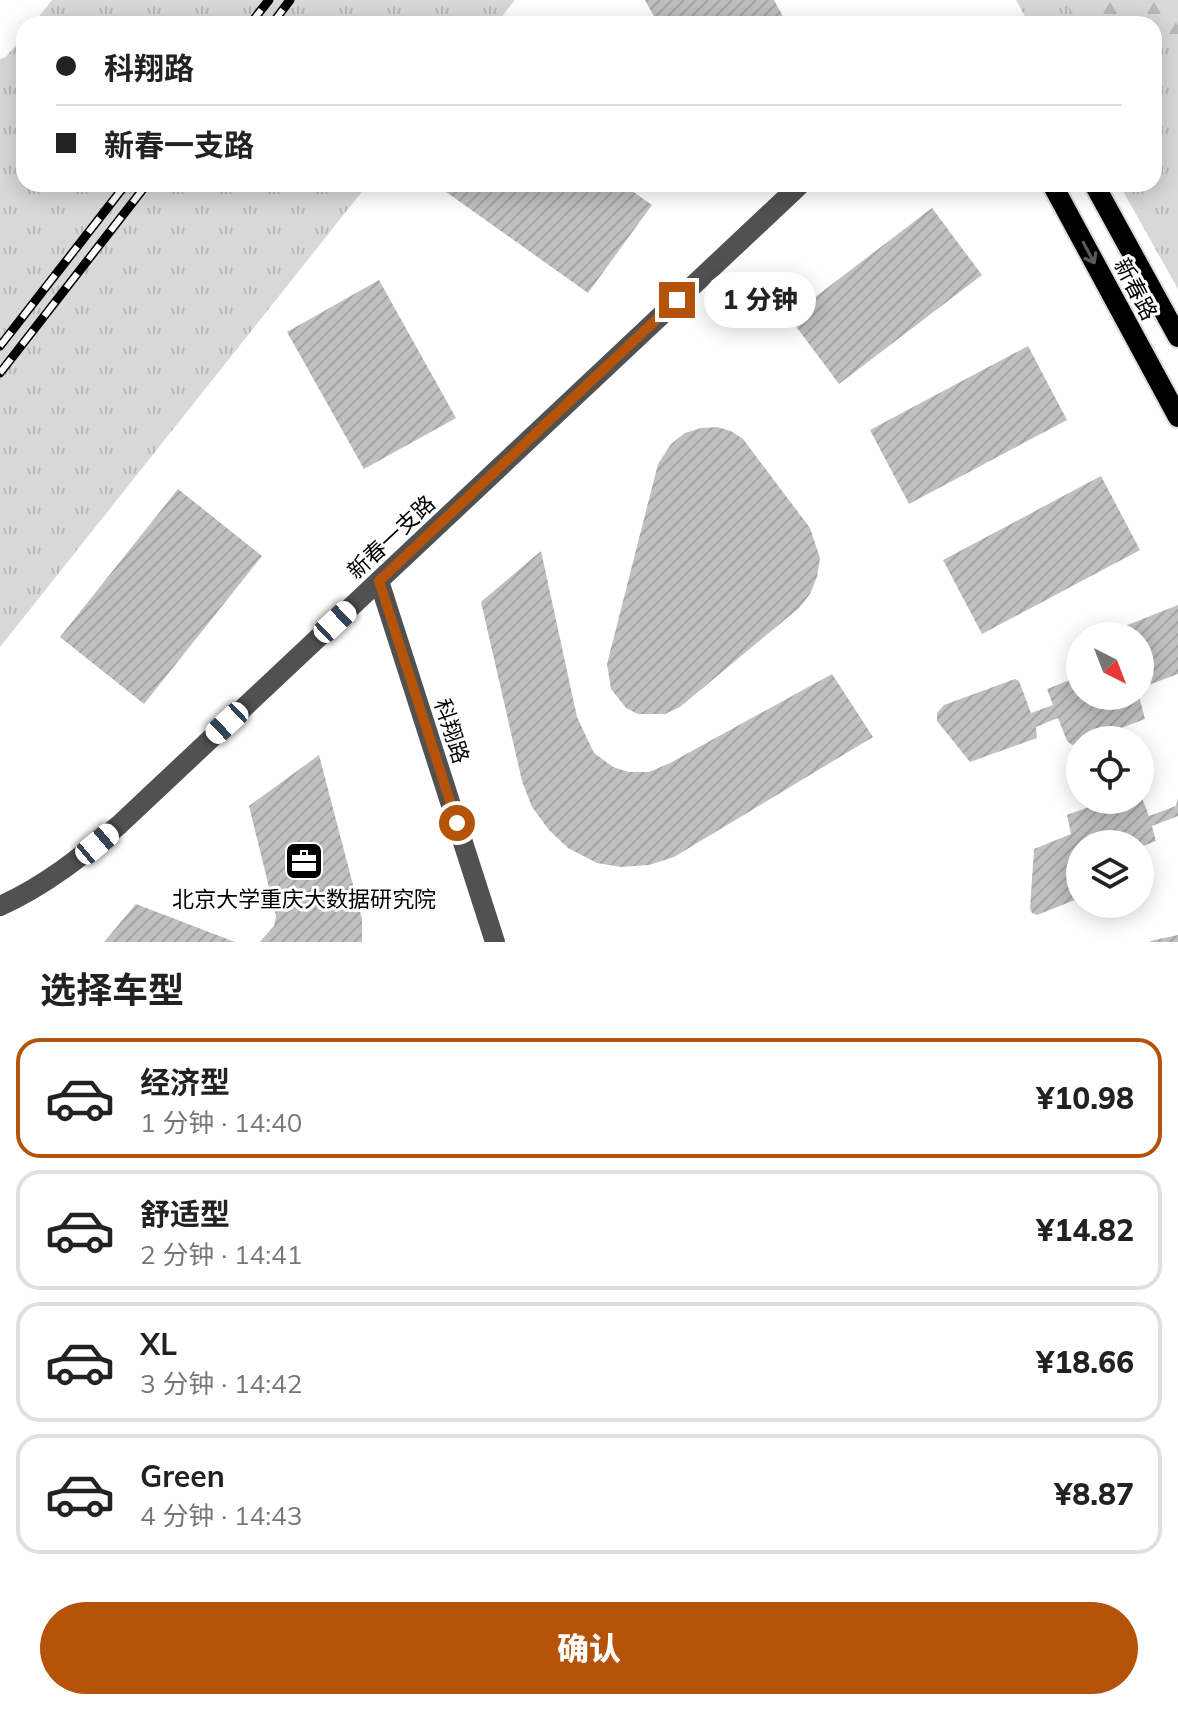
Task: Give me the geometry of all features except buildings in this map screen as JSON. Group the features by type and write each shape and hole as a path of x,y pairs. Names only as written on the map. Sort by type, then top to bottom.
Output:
{"main road":[{"name":"新春路","path":"1056,192 1178,417"},
{"name":"新春路","path":"1098,192 1178,337"}],"street":[{"name":"新春一支路","path":"0,906 23,896 74,863 119,825 792,192"},
{"name":"科翔路","path":"379,581 495,942"}],"green space":[{"path":"52,0 515,0 502,16 39,16"},
{"path":"1016,0 1178,0 1178,289 1123,192 1162,192 1162,16 1025,16"},
{"path":"1065,0 1178,0 1178,43 1162,48 1162,16 1072,16"},
{"path":"16,45 16,192 362,192 0,647 0,59 6,57"}],"railway":[{"path":"256,16 269,0"},
{"path":"278,16 290,0"},
{"path":"0,346 120,192"},
{"path":"0,373 141,192"}],"place":[{"name":"北京大学重庆大数据研究院","path":"304,861"}],"route":[{"path":"457,823 379,581 677,300"}]}
